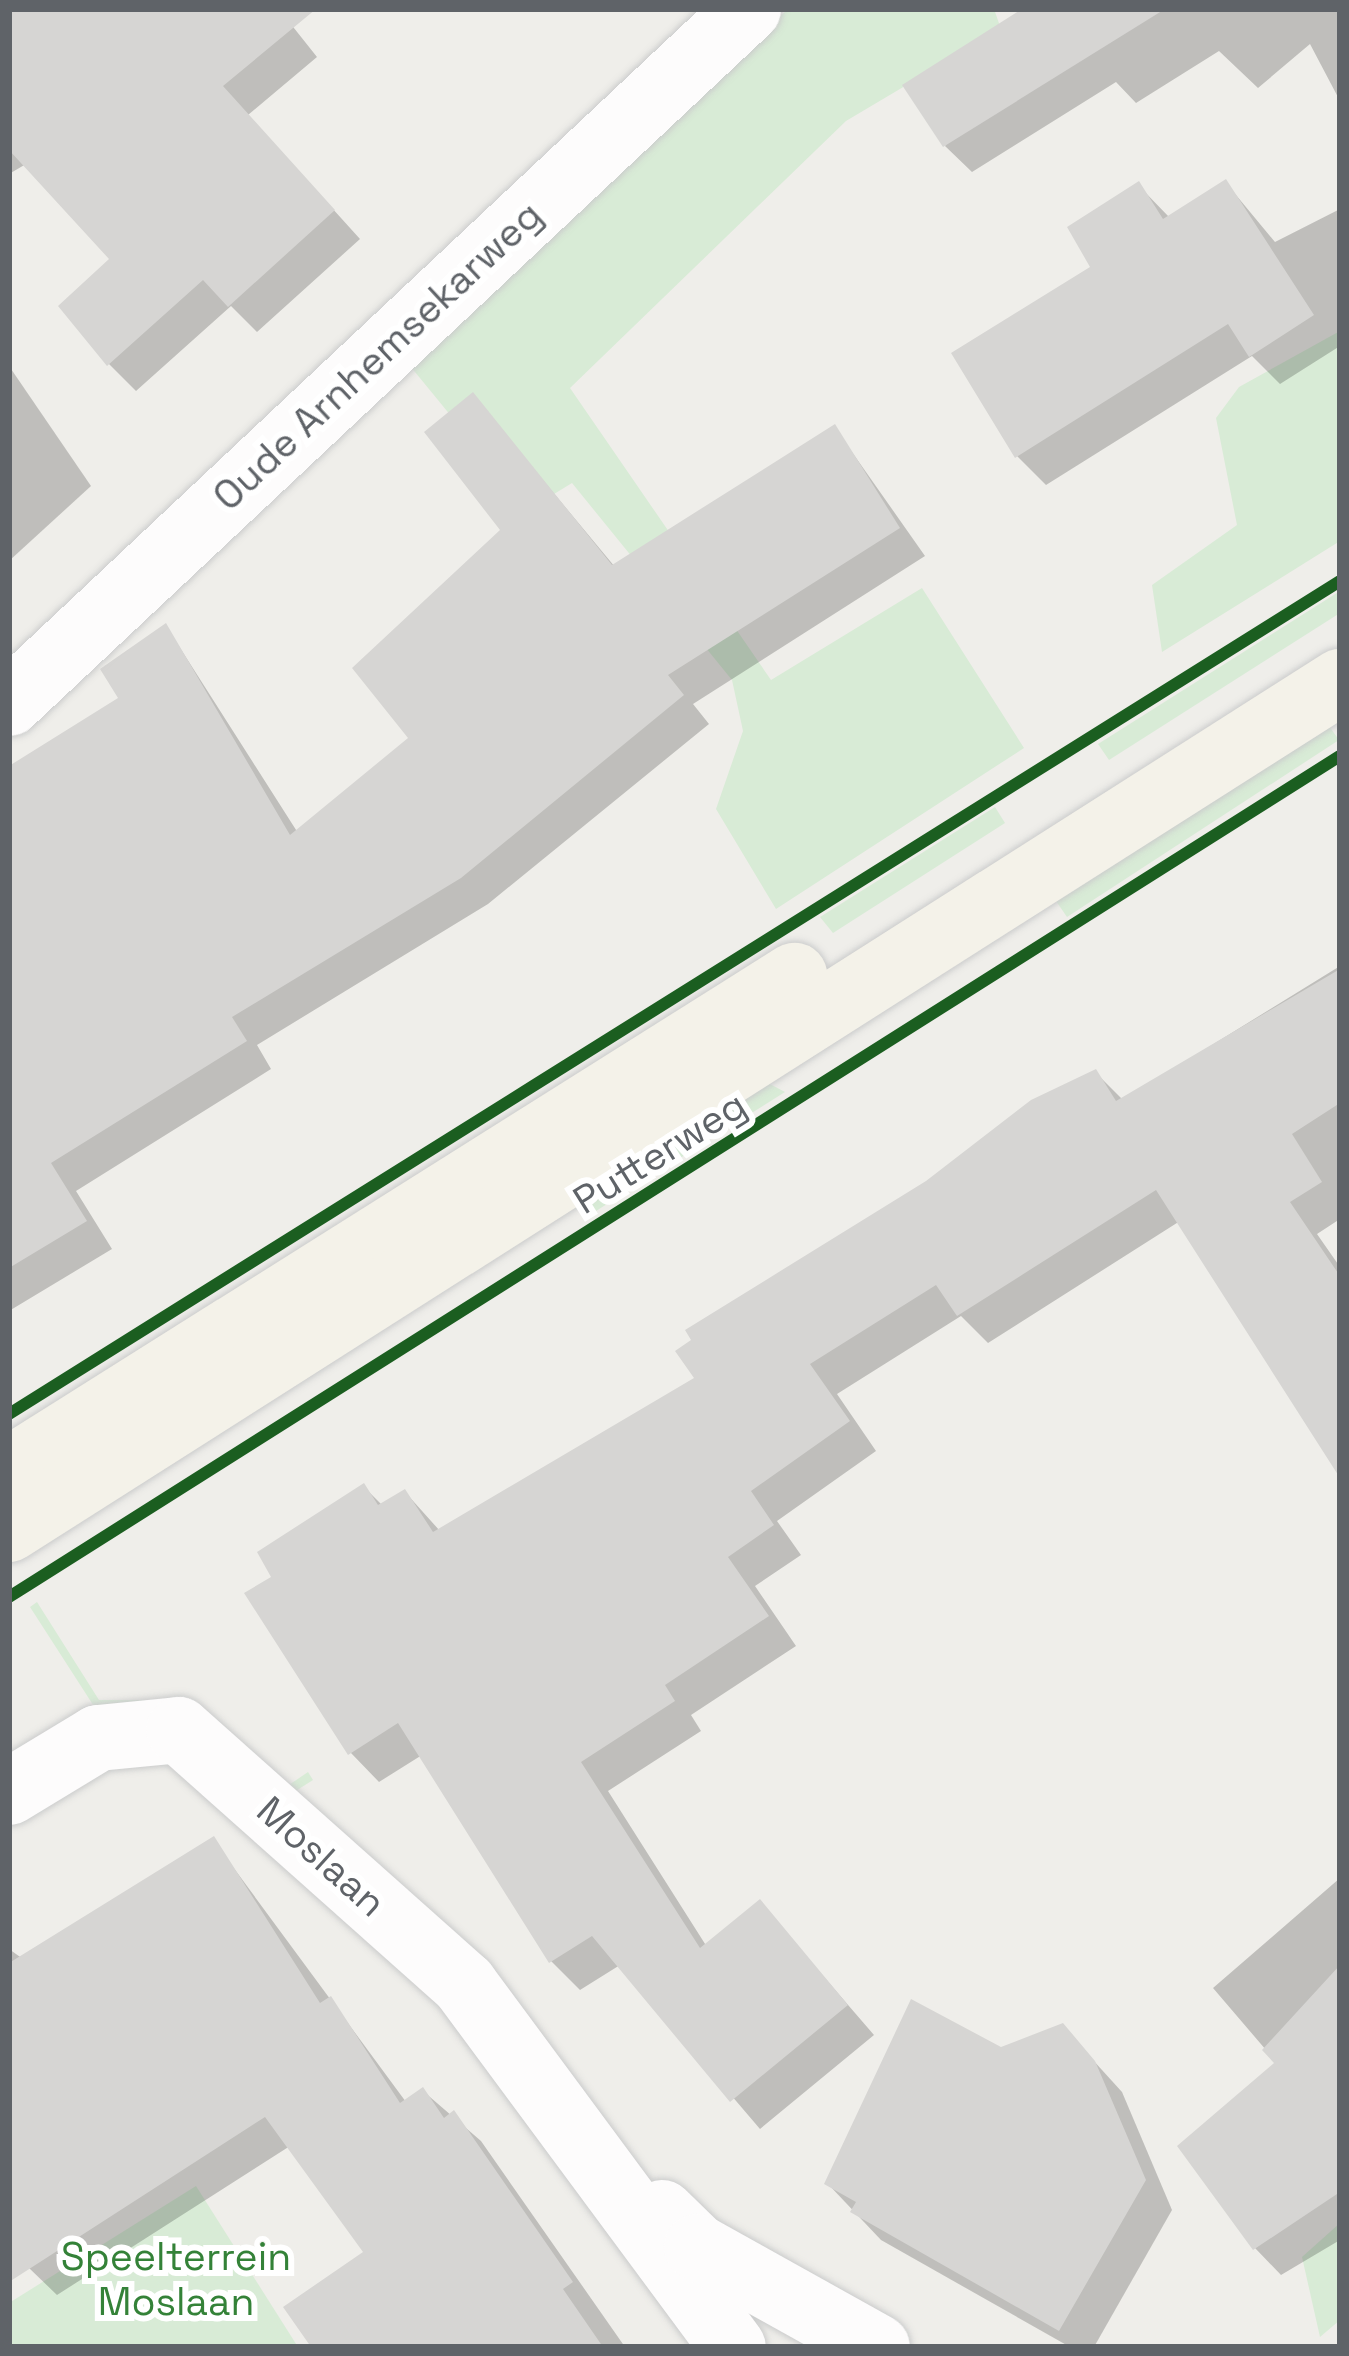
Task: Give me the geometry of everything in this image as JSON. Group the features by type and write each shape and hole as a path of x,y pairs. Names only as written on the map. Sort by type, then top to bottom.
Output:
{"main road":[{"name":"Putterweg","path":"9,1470 1340,632"},
{"name":"Putterweg","path":"9,1529 1340,682"}],"street":[{"name":"Oude Arnhemsekarweg","path":"9,703 748,9"},
{"name":"Moslaan","path":"9,1792 98,1738 178,1730 464,1984 733,2347"},
{"name":"Moslaan","path":"577,2133 697,2247 877,2347"}],"green space":[{"path":"788,9 994,9 1001,29 846,121 570,388 771,680 922,588 1024,748 776,909 716,809 743,731 732,680 572,483 528,510 406,361"},
{"path":"1340,331 1340,541 1162,652 1152,585 1237,525 1216,418 1239,387"},
{"path":"1340,591 1340,613 1109,760 1098,744"},
{"path":"1329,726 1339,740 1067,917 1056,901"},
{"path":"995,807 1005,823 833,933 820,917"},
{"path":"766,1082 785,1092 588,1216 580,1200"},
{"path":"37,1602 99,1700 164,1700 283,1789 308,1772 313,1780 283,1799 97,1711 30,1607"},
{"name":"Speelterrein Moslaan","path":"196,2186 298,2347 9,2347 9,2303"},
{"path":"1340,2223 1340,2320 1320,2337 1302,2257"}],"building":[{"path":"9,9 316,9 223,86 335,210 228,307 203,280 107,366 58,306 109,259 9,150"},
{"path":"1022,9 1165,9 943,147 902,85"},
{"path":"1226,179 1314,315 1249,357 1228,324 1015,458 951,353 1090,267 1067,227 1139,181 1163,219"},
{"path":"473,392 612,565 835,424 900,528 668,675 684,695 461,878 232,1017 247,1041 51,1163 87,1221 9,1268 9,766 118,698 100,669 166,623 290,835 408,738 352,668 500,530 424,432"},
{"path":"1340,969 1340,1103 1292,1134 1322,1182 1290,1202 1340,1276 1340,1478 1156,1190 957,1316 936,1285 810,1364 850,1421 751,1491 774,1525 728,1557 769,1616 665,1685 675,1701 581,1762 700,1948 760,1899 848,2005 730,2102 592,1936 549,1963 398,1723 348,1755 244,1593 271,1577 257,1552 364,1483 378,1505 405,1489 433,1532 694,1378 675,1351 691,1340 685,1330 926,1181 1031,1100 1096,1069 1116,1101"},
{"path":"214,1836 320,2003 331,1996 400,2103 423,2087 444,2118 454,2110 573,2282 563,2289 603,2347 311,2347 283,2307 363,2252 265,2117 9,2282 9,1963"},
{"path":"1340,1965 1340,2192 1253,2250 1177,2146 1274,2063 1262,2050"},
{"path":"911,1999 1001,2047 1063,2023 1095,2061 1146,2180 1059,2331 850,2212 856,2202 824,2184"}],"cycle path":[{"path":"9,1414 1340,581"},
{"path":"9,1597 1340,756"}]}
